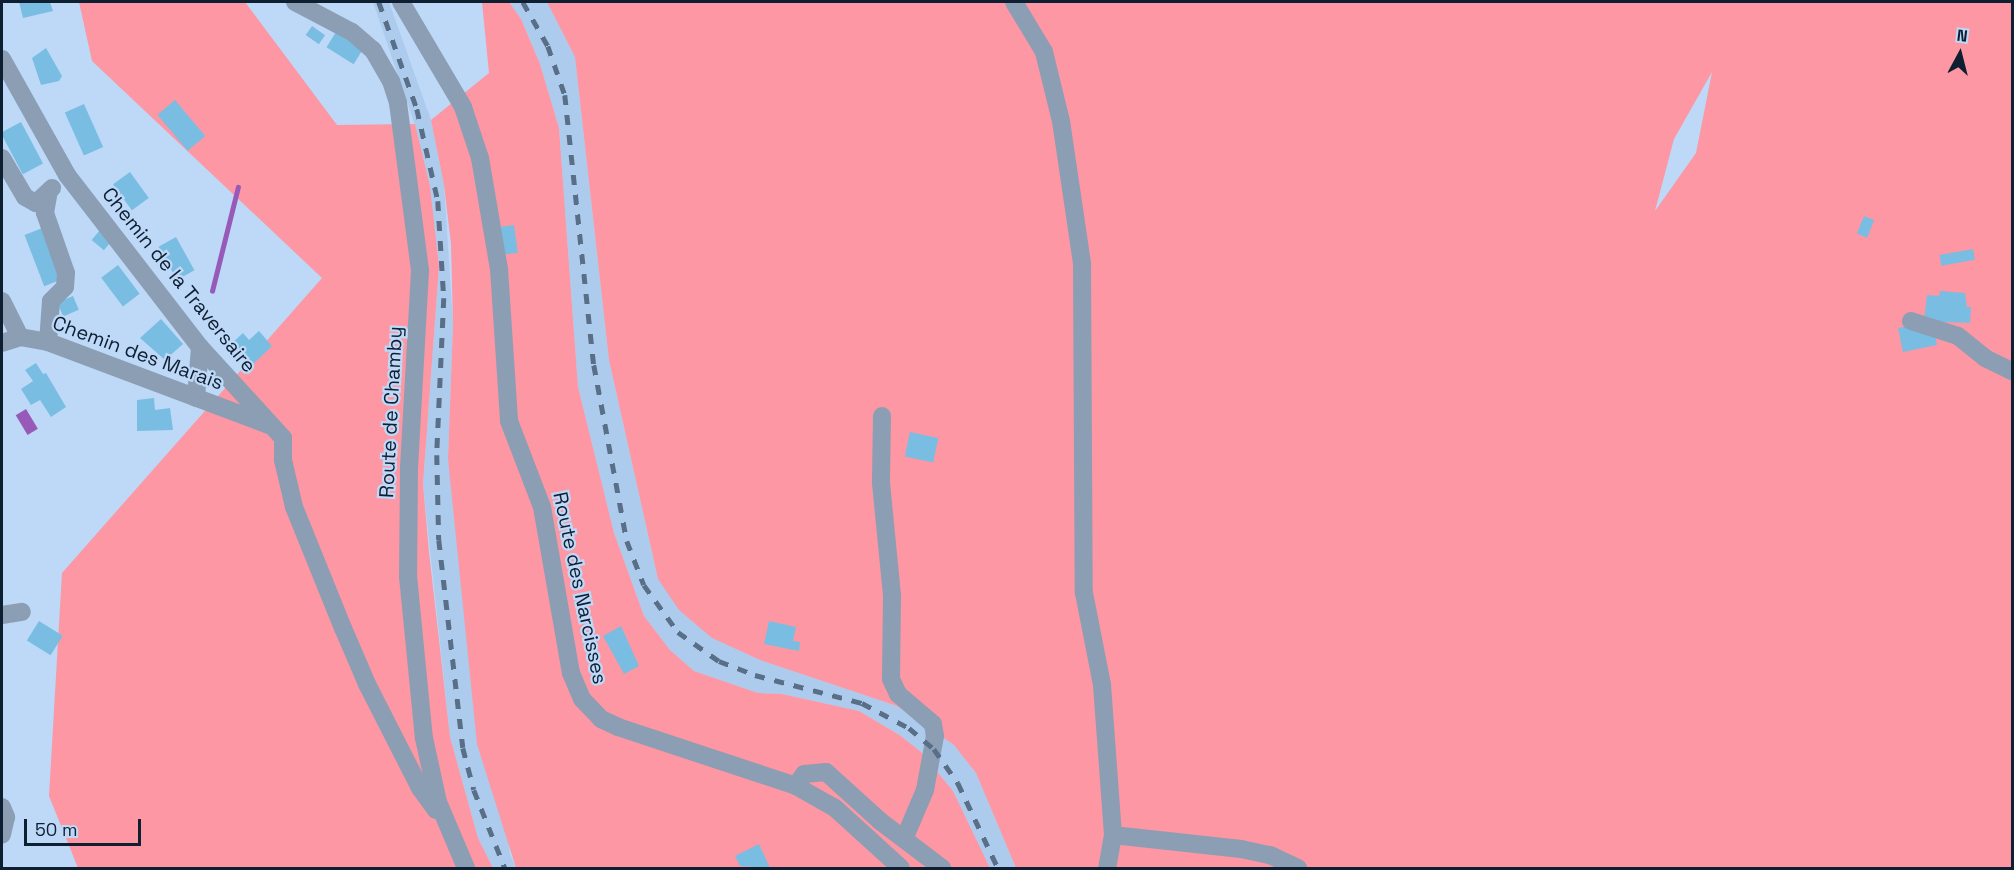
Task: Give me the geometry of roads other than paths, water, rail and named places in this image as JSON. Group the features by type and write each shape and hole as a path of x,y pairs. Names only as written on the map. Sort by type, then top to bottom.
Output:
{"street":[{"name":"Route de Chamby","path":"295,2 352,32 372,50 391,81 398,103 420,271 409,468 408,576 424,738 445,822 466,868"},
{"name":"Route des Narcisses","path":"401,2 459,100 480,158 499,269 509,421 542,507 570,665 582,699 601,719 618,727 796,786 835,808 901,868"},
{"path":"1014,2 1044,52 1061,121 1082,264 1084,593 1102,686 1113,835 1107,868"},
{"name":"Chemin de la Traversaire","path":"2,59 67,175 200,347 283,438 283,459 294,507 363,674 420,788 445,822"},
{"path":"2,158 25,197 36,202 67,175"},
{"path":"48,342 51,301 65,287 66,273 45,213 49,191"},
{"path":"2,301 20,337"},
{"path":"1911,321 1958,336 1985,358 2013,371"},
{"name":"Chemin des Marais","path":"2,343 20,337 48,342 274,427"},
{"path":"196,398 200,347"},
{"path":"882,416 881,483 891,576 891,679 898,694 933,724 935,736 925,790 905,837"},
{"path":"2,615 22,612"},
{"path":"796,786 804,774 826,772 880,820 905,837 942,868"},
{"path":"2,807 6,817 2,835"},
{"path":"1113,835 1241,849 1270,855 1298,868"}],"waterway":[{"path":"212,291 238,187"}],"railway":[{"path":"379,2 417,109 438,201 444,298 437,455 439,540 463,748 474,790 505,868"},
{"path":"523,2 548,46 565,95 594,365 627,541 644,585 678,632 719,661 755,675 862,703 909,728 934,749 958,783 998,868"}]}
